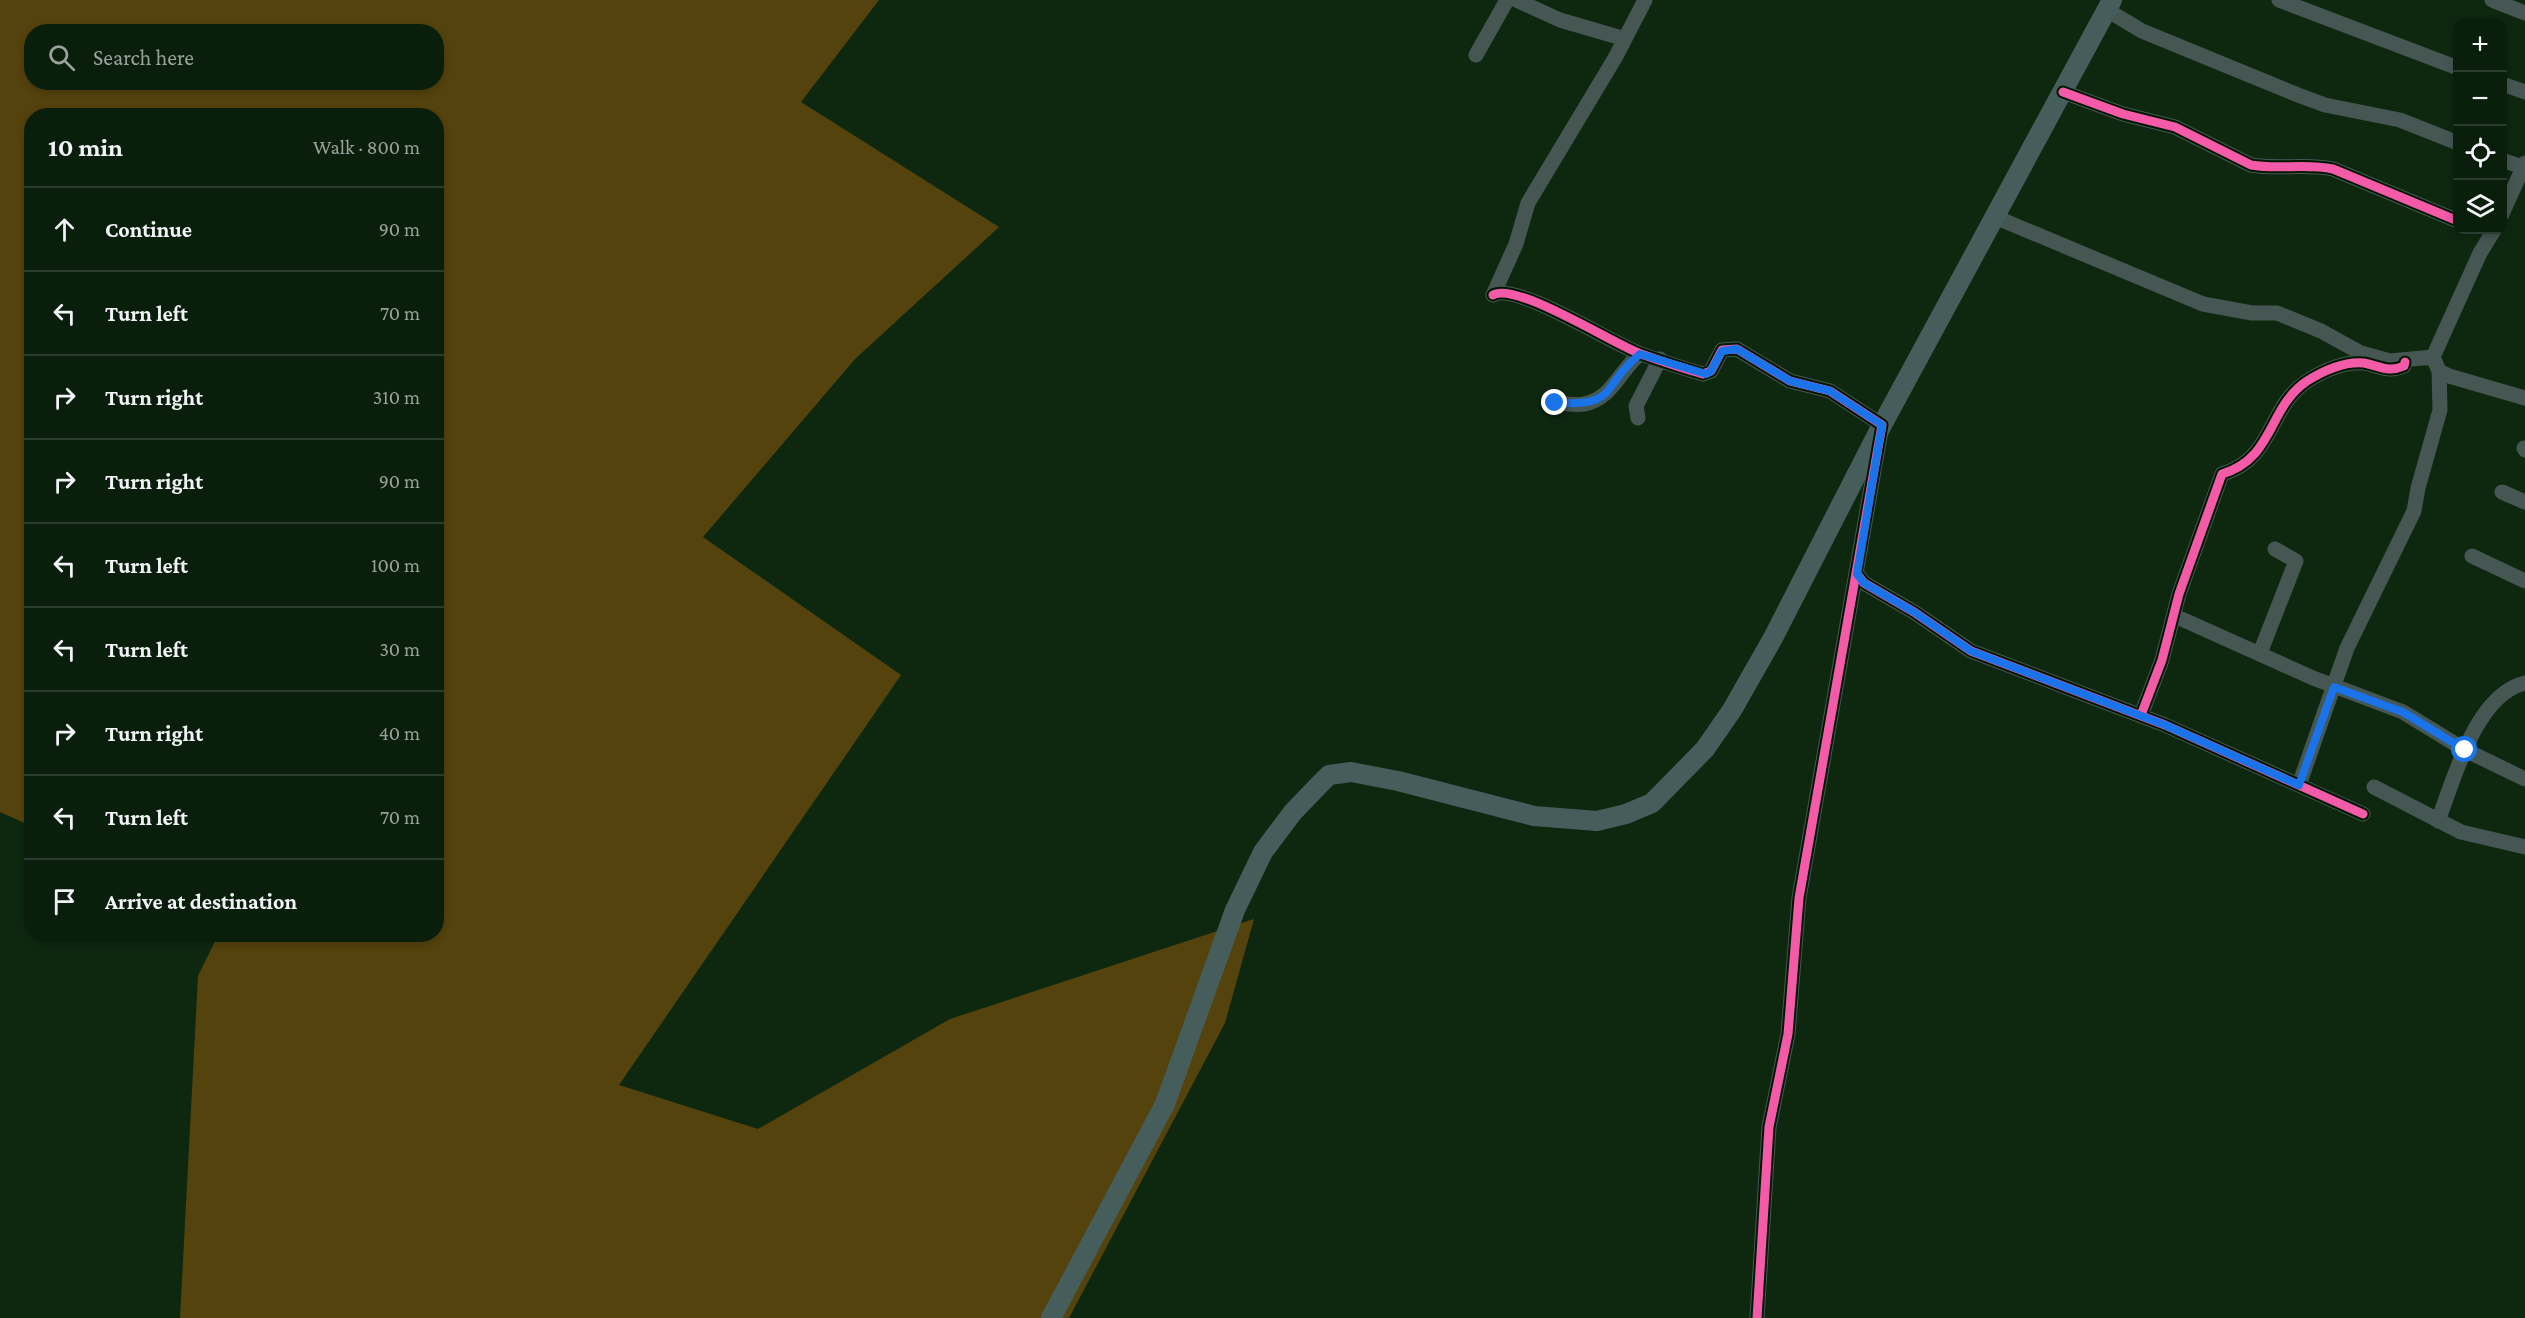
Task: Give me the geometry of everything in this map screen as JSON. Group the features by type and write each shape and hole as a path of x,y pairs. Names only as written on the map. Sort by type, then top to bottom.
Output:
{"main road":[{"path":"1051,1318 1165,1104 1235,910 1263,852 1293,812 1329,776 1351,772 1398,781 1534,816 1598,821 1626,814 1652,803 1705,749 1732,710 1773,638 1882,425 2109,5"}],"street":[{"path":"1476,55 1507,0"},
{"path":"1516,0 1560,20 1624,39"},
{"path":"1646,0 1528,202 1516,244 1493,295 1504,292 1554,310 1640,354 1706,374 1711,371 1718,354 1732,347 1790,381 1830,391 1882,425 1799,898 1788,1034 1769,1127 1757,1318"},
{"path":"2279,0 2453,66"},
{"path":"2492,0 2525,14"},
{"path":"2109,5 2142,31 2316,102 2400,120 2453,140"},
{"path":"2507,86 2525,92"},
{"path":"2063,92 2123,114 2175,127 2251,165 2262,167 2314,165 2333,169 2453,219"},
{"path":"2507,161 2524,166 2507,203"},
{"path":"1995,217 2203,304 2233,311 2277,313 2321,331 2361,353 2390,362 2436,364 2525,398"},
{"path":"2299,785 2347,648 2414,511 2418,488 2440,410 2436,364 2487,234"},
{"path":"1555,403 1582,405 1599,400 1615,384 1627,365 1640,354"},
{"path":"1638,418 1636,406 1660,359"},
{"path":"2141,715 2162,660 2179,594 2222,474 2238,469 2252,460 2293,394 2306,382 2345,364 2364,363 2393,370 2404,366 2405,362"},
{"path":"2502,492 2525,502"},
{"path":"2260,653 2296,561 2275,549"},
{"path":"2472,556 2510,576 2525,581"},
{"path":"1857,574 1864,583 1914,612 1971,651 2141,715 2363,814"},
{"path":"2175,616 2334,687 2403,712 2465,750 2525,779"},
{"path":"2438,820 2465,750 2484,714 2507,690 2525,684"},
{"path":"2374,787 2461,832 2525,847"}],"shaded area":[{"path":"0,0 879,0 801,102 999,227 855,359 703,537 901,675 619,1085 758,1129 950,1019 1254,919 1225,1023 1069,1318 180,1318 198,976 215,942 444,942 444,108 24,108 24,823 0,812"}],"cycle path":[{"path":"2063,92 2123,114 2175,127 2251,165 2333,169 2453,219"},
{"path":"1493,295 1505,293 1522,297 1566,316 1641,354 1703,374 1711,371 1722,350 1737,349 1790,381 1830,391 1882,425 1799,898 1788,1034 1769,1127 1757,1318"},
{"path":"2141,715 2162,660 2179,594 2222,474 2239,467 2252,457 2262,445 2284,405 2307,381 2341,365 2364,363 2393,369 2404,366 2405,362"},
{"path":"1857,574 1864,583 1914,612 1971,651 2165,725 2363,814"}],"route":[{"path":"1555,403 1582,405 1599,400 1615,384 1627,365 1640,354 1706,374 1711,371 1718,354 1722,351 1732,347 1743,351 1762,366 1790,381 1830,391 1882,425 1857,574 1864,583 1914,612 1971,651 2141,715 2299,785 2334,687 2403,712 2465,750"}]}
